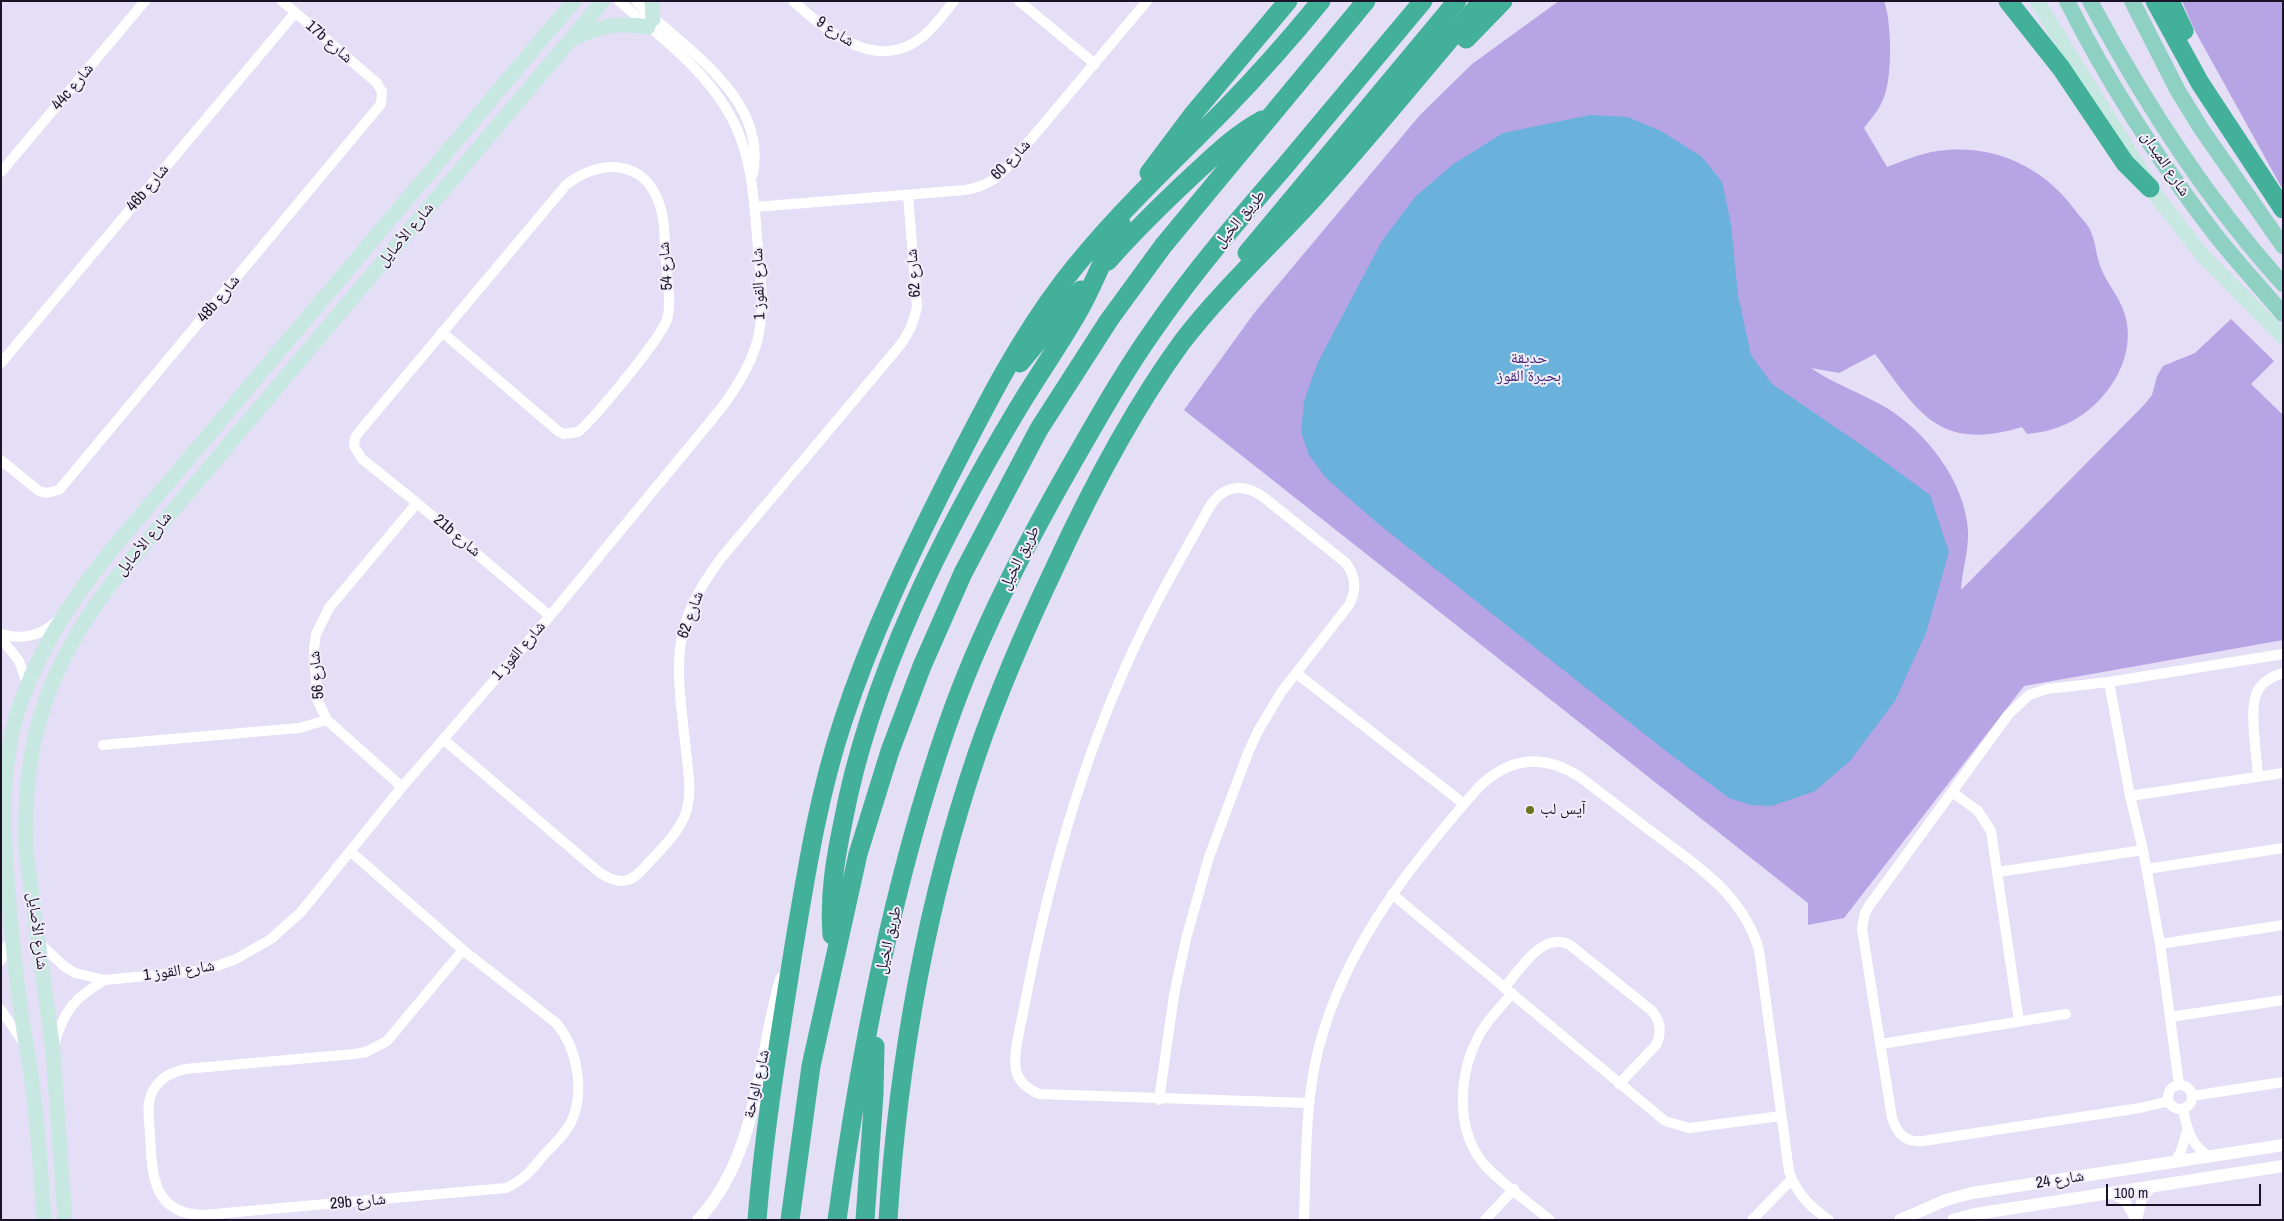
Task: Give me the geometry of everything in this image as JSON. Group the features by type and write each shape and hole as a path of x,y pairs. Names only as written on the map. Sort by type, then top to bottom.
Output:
{"highway":[{"path":"835,958 832,932 832,880 847,801 860,747 894,656 923,588 996,446 1076,317 1123,218 1149,174 1183,126 1288,1"},
{"path":"1228,106 1308,1"},
{"path":"757,1220 768,1114 795,939 820,804 834,750 852,695 911,554 991,396 1043,309 1078,262 1117,217 1274,58 1321,1"},
{"path":"790,1220 806,1096 858,854 890,751 942,620 985,529 1049,413 1108,320 1163,246 1366,1"},
{"name":"طريق الخيل","path":"837,1220 852,1118 874,1008 909,854 948,724 998,603 1043,514 1119,382 1176,298 1424,1"},
{"path":"1225,291 1240,263 1259,238 1457,1"},
{"path":"888,1220 900,1093 918,981 942,875 978,752 1041,596 1104,467 1163,370 1225,291 1321,190 1482,1"},
{"path":"1423,71 1453,52 1503,1"},
{"path":"2008,1 2056,62 2125,163 2150,188"},
{"path":"2155,1 2183,53 2219,112 2283,209"},
{"path":"2170,1 2219,112"},
{"path":"991,396 1088,282 1148,218 1232,139 1273,115"},
{"path":"866,1220 874,1094 874,1008"}],"main road":[{"path":"560,18 562,1"},
{"name":"شارع الأصايل","path":"44,1220 28,1051 17,992 3,826 3,799 10,744 16,716 38,661 61,617 109,553 574,1"},
{"name":"شارع الأصايل","path":"65,1220 53,1051 26,852 28,773 32,748 46,695 60,663 80,628 122,570 603,1"},
{"path":"571,39 593,29 616,24 651,23 652,1"},
{"path":"2037,1 2150,188 2204,257 2283,337"},
{"name":"شارع الميدان","path":"2067,1 2117,91 2162,161 2215,234 2283,314"},
{"name":"شارع الميدان","path":"2090,1 2130,74 2178,149 2229,218 2283,284"},
{"path":"2132,1 2178,91 2248,199 2283,246"}],"street":[{"name":"44c شارع","path":"1,172 145,1"},
{"name":"17b شارع","path":"282,1 377,83"},
{"name":"شارع القوز 1","path":"38,942 65,967 75,973 105,980 196,971 217,966 254,950 271,939 301,912 402,787 550,616 723,406 750,361 757,342 762,302 752,180 754,157 750,130 732,94 704,60 618,1"},
{"name":"شارع القوز 1","path":"636,1 651,23"},
{"name":"شارع 9","path":"793,1 840,39 855,47 870,51 888,51 904,47 917,40 929,31 954,1"},
{"path":"1019,1 1095,64"},
{"name":"شارع 60","path":"755,207 976,189 995,180 1147,1"},
{"name":"46b شارع","path":"1,363 295,13"},
{"name":"48b شارع","path":"1,460 34,488 46,493 53,493 64,484 378,109 383,98 377,83"},
{"name":"شارع 54","path":"362,459 354,446 355,438 359,432 442,332 566,185 579,174 596,168 614,167 632,170 646,179 655,192 662,214 669,302 667,318 656,338 578,432 571,434 558,431 442,332"},
{"name":"شارع 62","path":"443,739 609,879 616,882 626,882 635,878 648,864 679,827 688,804 689,780 678,662 687,616 700,588 722,558 907,337 914,323 917,308 908,195"},
{"name":"21b شارع","path":"362,459 550,616"},
{"path":"1159,1100 1174,995 1186,939 1204,875 1248,753 1270,711 1353,596 1354,579 1346,563 1253,490 1232,488 1222,492 1214,499 1162,592 1126,665 1099,731 1066,829 1046,901 1016,1055 1017,1074 1030,1090 1039,1094 1159,1100 1309,1103"},
{"name":"شارع 56","path":"402,787 327,720 317,699 314,663 316,634 329,608 417,503"},
{"path":"1,636 24,637 38,634 50,627 61,617"},
{"path":"1,636 19,661 28,686"},
{"path":"2169,1101 2080,1117 1923,1141 1911,1141 1900,1135 1894,1124 1880,1044 1862,929 1865,913 2008,715 2029,695 2047,689 2282,657"},
{"path":"1296,673 1464,804"},
{"path":"2258,777 2255,698 2261,686 2271,677 2283,673"},
{"path":"2109,682 2130,796 2147,869 2160,944 2179,1084"},
{"path":"103,745 299,728 327,720"},
{"path":"1304,1220 1309,1103 1320,1043 1334,999 1359,946 1392,894 1464,804 1490,776 1503,768 1535,761 1551,763 1566,768 1580,777 1702,869 1724,888 1742,911 1755,937 1759,950 1781,1116 1792,1179 1798,1192 1812,1207 1829,1220"},
{"path":"2130,796 2283,773"},
{"path":"1952,792 1978,811 1988,824 1993,839 2019,1021"},
{"path":"2147,869 2283,848"},
{"path":"1998,872 2143,850"},
{"name":"29b شارع","path":"351,852 463,950 556,1023 570,1044 574,1056 577,1093 571,1121 564,1133 527,1176 506,1188 203,1215 182,1212 166,1201 160,1194 152,1173 148,1109 152,1092 163,1078 185,1069 354,1054 377,1048 396,1033 463,950"},
{"path":"1392,894 1654,1114 1677,1126 1702,1127 1781,1116"},
{"path":"2160,944 2283,925"},
{"path":"1,960 12,938"},
{"name":"شارع الواحة","path":"698,1220 720,1190 741,1146 750,1115 777,994 795,939"},
{"path":"1550,1220 1483,1163 1472,1146 1463,1106 1467,1065 1474,1046 1508,991 1544,944 1560,941 1570,945 1647,1007 1659,1021 1658,1040 1619,1084"},
{"name":"شارع القوز 1","path":"53,1051 60,1026 69,1007 85,992 105,980"},
{"path":"2170,1017 2283,1000"},
{"path":"1,1010 28,1051"},
{"path":"1880,1044 2066,1014"},
{"path":"2192,1096 2283,1082"},
{"path":"2179,1084 2188,1088 2192,1096 2191,1103 2183,1109 2176,1108 2169,1101 2169,1092 2173,1086 2179,1084"},
{"path":"2183,1109 2187,1131 2194,1143 2210,1157"},
{"path":"2175,1163 2187,1131"},
{"name":"شارع 24","path":"1900,1220 1946,1200 1972,1193 2283,1145"},
{"name":"شارع 24","path":"1952,1220 1975,1214 2283,1166"},
{"path":"1752,1220 1792,1179"},
{"path":"2136,1220 2142,1199 2152,1186"},
{"path":"1485,1220 1514,1189"},
{"path":"2111,1193 2125,1201 2136,1220"},
{"path":"1812,1207 1819,1220"}],"green space":[{"name":"حديقة بحيرة القوز","path":"1559,1 1884,1 1890,37 1890,67 1886,93 1874,115 1864,128 1887,167 1917,156 1957,149 1977,151 2015,161 2048,181 2090,229 2101,268 2124,312 2128,331 2127,349 2121,367 2112,384 2086,412 2070,422 2053,429 2027,434 2022,427 1994,433 1970,434 1951,430 1934,422 1919,410 1905,394 1875,354 1839,373 1811,368 1876,402 1900,417 1915,430 1941,460 1960,494 1968,530 1961,590 2144,405 2152,395 2157,376 2163,366 2195,353 2231,319 2274,361 2251,384 2283,415 2283,640 2024,686 1844,918 1808,925 1808,903 1184,410 1255,312 1420,115 1472,64"},
{"path":"2182,1 2283,1 2283,190 2194,29"}],"water":[{"path":"1590,115 1628,117 1661,131 1702,157 1722,182 1731,224 1738,295 1751,355 1772,384 1863,446 1930,495 1949,552 1926,633 1895,701 1850,761 1815,791 1772,806 1751,805 1729,798 1671,755 1376,522 1326,478 1309,455 1301,432 1304,401 1318,362 1382,241 1415,197 1452,165 1503,133"}],"place":[{"name":"آيس لب","path":"1530,810"}]}
